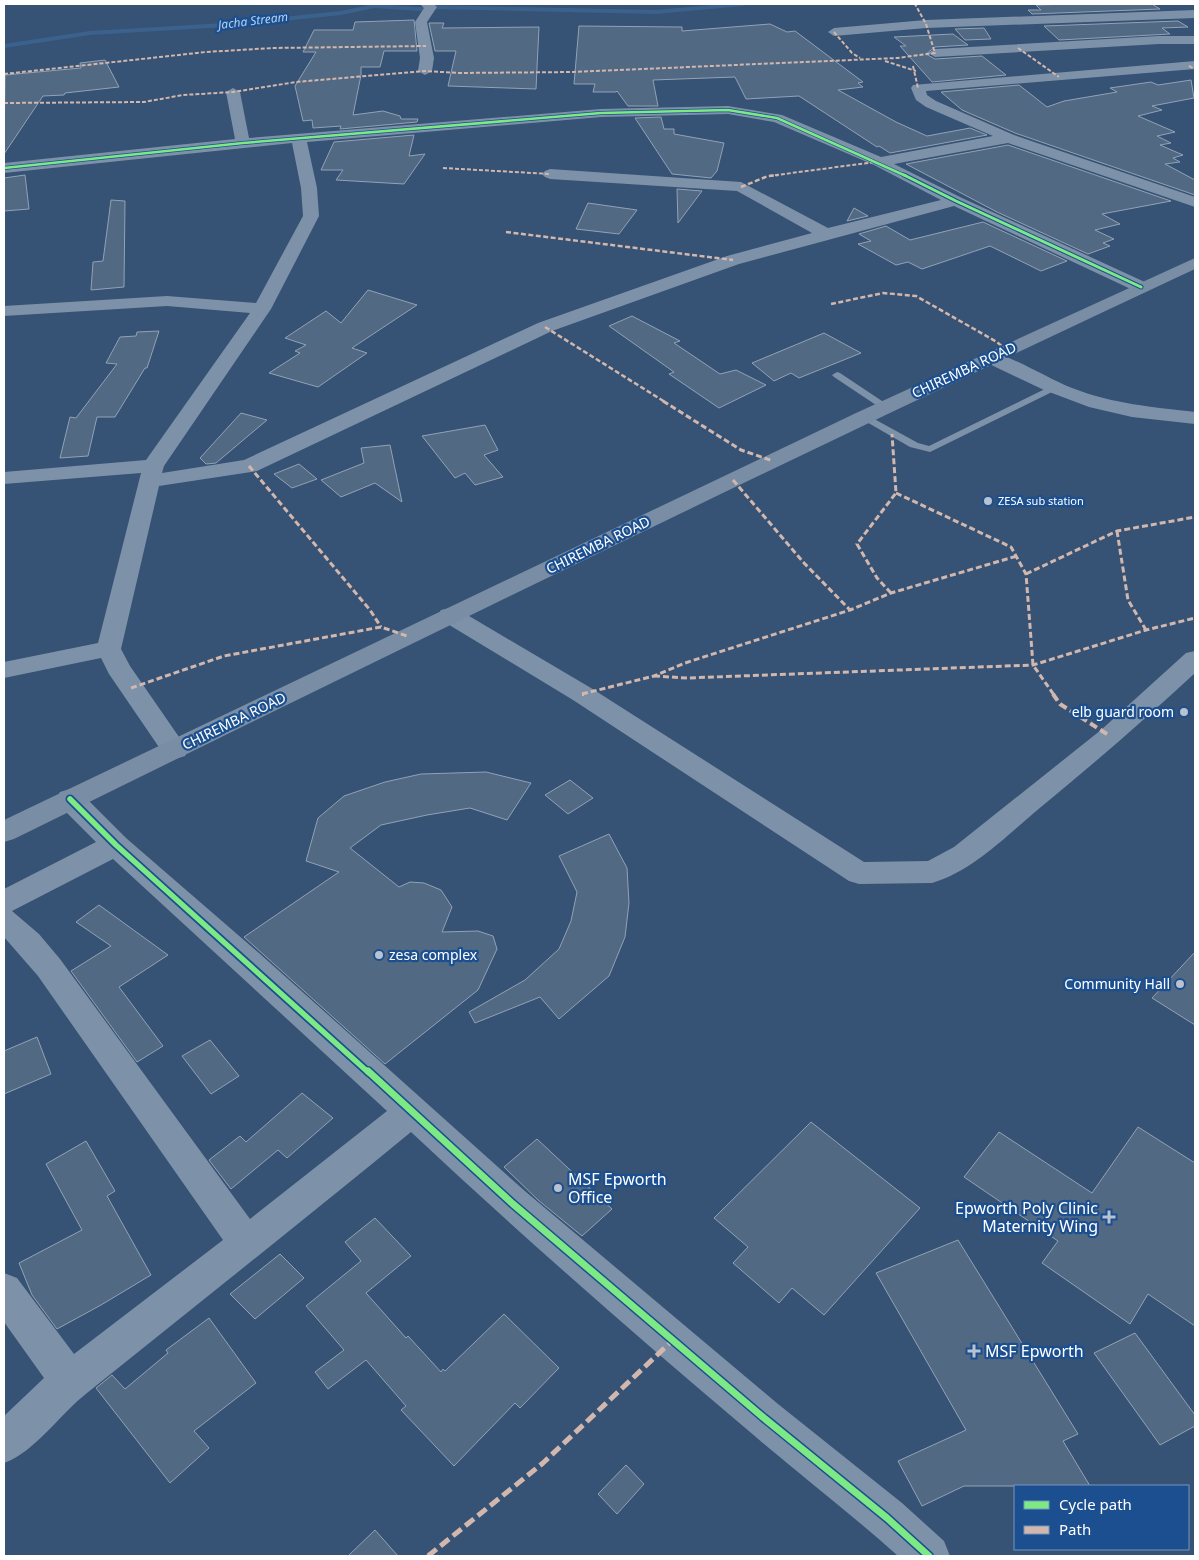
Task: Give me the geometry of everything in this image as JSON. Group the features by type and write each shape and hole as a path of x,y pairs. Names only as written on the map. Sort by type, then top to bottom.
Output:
{"main road":[{"name":"CHIREMBA ROAD","path":"4,832 70,798 175,750 450,615 886,407 1195,263"}],"street":[{"path":"425,71 427,58 421,22 431,7 426,4"},
{"path":"1113,4 1132,15 1159,40 1192,66"},
{"path":"834,32 926,24 1195,14"},
{"path":"935,53 1159,40 1195,40"},
{"path":"1192,66 918,88 921,97 931,104 1009,138 1195,202"},
{"path":"233,92 243,143"},
{"path":"4,168 243,143 601,113 728,110 777,118 879,162 956,201 1141,287"},
{"path":"879,162 1009,138"},
{"path":"175,750 118,668 109,649 151,473 262,309 311,216 309,188 299,139"},
{"path":"550,174 741,187 826,234"},
{"path":"4,478 151,473 249,466 545,327 733,260 956,201"},
{"path":"4,311 167,301 262,309"},
{"path":"992,358 1053,388 1111,407 1195,418"},
{"path":"450,615 582,694 859,873 932,872 964,855 1110,736 1195,659"},
{"path":"4,670 109,649"},
{"path":"70,798 116,845 513,1204 929,1556"},
{"path":"4,902 116,845"},
{"path":"4,920 18,931 38,955 139,1092 247,1244"},
{"path":"4,1443 70,1381 247,1244 412,1111"},
{"path":"4,1292 70,1381"}],"lane":[{"path":"837,376 886,407"},
{"path":"863,418 914,445 930,449 1053,388"}],"building":[{"path":"1152,4 1160,9 1032,14 1028,10 1041,10 1036,5"},
{"path":"414,20 417,51 384,51 380,67 361,67 353,115 383,111 400,116 401,119 418,119 417,122 340,129 341,126 313,128 312,120 303,121 295,86 316,52 303,52 314,30 353,30 355,22"},
{"path":"1178,21 1188,27 1162,28 1170,34 1059,40 1044,26"},
{"path":"429,23 444,23 442,28 539,27 536,89 448,86 456,51 435,51"},
{"path":"770,24 787,32 795,31 863,82 858,83 863,87 838,90 896,122 927,136 970,128 987,135 890,153 879,146 877,147 799,96 746,99 735,77 653,80 658,106 628,106 617,91 593,92 595,84 574,84 579,26 682,27 682,31"},
{"path":"984,28 991,39 965,40 955,29"},
{"path":"953,34 968,45 935,47 926,54 935,59 982,56 1006,75 932,82 900,46 906,46 894,37"},
{"path":"105,60 119,87 43,96 4,154 5,75 81,68 80,63"},
{"path":"1191,80 1194,98 1152,106 1162,110 1138,116 1175,132 1157,136 1171,143 1160,145 1183,155 1173,158 1180,162 1165,164 1195,180 1195,195 1015,133 962,110 941,92 1019,85 1047,107 1064,101 1117,92 1110,88 1151,82 1158,85"},
{"path":"661,117 664,129 674,129 674,134 724,143 717,171 711,178 672,174 635,118"},
{"path":"414,135 409,156 425,154 404,184 336,180 343,170 321,170 334,142"},
{"path":"1008,145 1171,201 1102,214 1120,224 1095,230 1114,239 1103,243 1110,246 1088,254 997,212 906,164"},
{"path":"25,175 29,209 4,211 4,178"},
{"path":"677,189 702,191 678,223"},
{"path":"111,200 125,201 124,287 91,290 93,262 103,261"},
{"path":"588,203 637,210 619,234 576,229"},
{"path":"854,208 868,216 847,221"},
{"path":"983,222 1067,261 1041,271 990,246 922,269 908,262 896,265 858,244 871,241 859,234 886,226 910,240"},
{"path":"368,290 417,305 352,348 367,353 318,387 269,373 300,353 295,351 306,345 285,338 326,311 341,323"},
{"path":"632,316 680,341 674,343 720,374 736,370 766,385 719,408 669,374 674,372 609,326"},
{"path":"159,331 147,368 145,368 115,417 97,417 88,456 60,458 70,417 76,418 117,364 106,363 120,337 136,336 137,332"},
{"path":"824,333 861,353 799,378 791,373 774,381 752,363"},
{"path":"241,413 267,420 216,463 206,464 200,458"},
{"path":"485,425 498,450 484,455 503,477 475,485 465,473 455,478 422,436"},
{"path":"390,445 402,502 375,483 341,497 321,480 364,463 361,448"},
{"path":"299,464 317,479 292,488 274,474"},
{"name":"zesa complex","path":"486,772 531,783 507,820 470,808 427,815 381,825 350,848 399,887 410,882 424,883 441,890 452,907 442,932 478,931 493,936 497,949 478,990 385,1064 244,937 339,872 306,861 318,818 344,796 385,782 421,774"},
{"path":"570,780 593,798 568,814 545,795"},
{"name":"zesa complex","path":"609,834 627,868 629,903 625,937 609,976 559,1019 540,997 475,1023 469,1012 525,980 559,949 571,921 577,892 559,856"},
{"path":"99,905 168,955 119,987 163,1046 137,1062 71,971 111,946 76,922"},
{"name":"Community Hall","path":"1195,952 1195,1025 1152,998"},
{"path":"37,1037 51,1074 4,1094 4,1051"},
{"path":"210,1040 239,1076 211,1094 182,1056"},
{"path":"302,1093 333,1118 287,1158 278,1150 231,1189 209,1160 240,1136 246,1142"},
{"path":"811,1122 920,1208 824,1315 792,1288 779,1303 733,1263 748,1247 714,1218"},
{"name":"Epworth Poly Clinic Maternity Wing","path":"1138,1127 1195,1163 1195,1326 1148,1294 1130,1324 1042,1263 1058,1241 964,1177 999,1132 1092,1193"},
{"name":"MSF Epworth Office","path":"537,1139 612,1209 582,1236 538,1200 504,1167"},
{"path":"86,1141 115,1191 107,1196 151,1275 57,1329 32,1295 19,1263 82,1230 46,1164"},
{"path":"375,1218 411,1256 366,1293 406,1338 408,1336 441,1372 443,1369 445,1371 504,1314 559,1368 520,1408 515,1403 454,1466 401,1410 406,1406 366,1360 328,1389 315,1372 344,1350 306,1306 361,1261 345,1242"},
{"name":"MSF Epworth","path":"958,1240 1078,1434 1063,1441 1089,1485 964,1486 922,1506 898,1461 966,1430 876,1273"},
{"path":"280,1254 304,1278 255,1319 230,1294"},
{"path":"209,1318 256,1383 194,1431 209,1448 170,1483 96,1388 112,1375 125,1389 168,1353 166,1350"},
{"path":"1135,1333 1195,1415 1195,1426 1160,1445 1094,1353"},
{"path":"626,1465 644,1484 617,1514 598,1494"},
{"path":"375,1530 398,1556 348,1556"}],"waterway":[{"name":"Jacha Stream","path":"4,46 90,33 225,25 341,13 374,6 420,9 431,7 656,12 743,4"}],"marked path":[{"path":"4,103 144,102 183,95 233,92 296,82 425,71 459,73 573,72 897,58 935,53 926,24 915,4"},
{"path":"834,32 852,53 860,58"},
{"path":"4,74 206,52 273,48 426,46"},
{"path":"1018,48 1059,77"},
{"path":"885,61 916,71"},
{"path":"913,66 918,88"},
{"path":"1189,66 1195,69"},
{"path":"741,187 768,176 875,162"},
{"path":"443,168 550,174"},
{"path":"506,232 733,260"},
{"path":"831,304 883,293 916,296 997,342 1006,350"},
{"path":"545,327 741,450 773,461"},
{"path":"891,593 877,578 857,544 896,493 892,434"},
{"path":"249,466 370,610 381,627"},
{"path":"733,480 804,563 850,610"},
{"path":"896,493 1011,547 1026,574 1033,665 1060,704 1110,736"},
{"path":"1026,574 1117,531 1195,517"},
{"path":"1117,531 1128,600 1146,630"},
{"path":"582,694 654,676 685,663 850,610 891,593 1017,556"},
{"path":"654,676 687,678 1033,665 1146,630 1195,618"},
{"path":"131,688 224,656 381,627 407,636"},
{"path":"428,1556 543,1463 673,1340"}],"cycle path":[{"path":"4,168 243,143 601,113 728,110 777,118 879,162 956,201 1141,287"},
{"path":"70,799 116,845 248,962 513,1204 764,1418 887,1518 929,1556"}],"place":[{"name":"ZESA sub station","path":"988,501"},
{"name":"elb guard room","path":"1184,712"},
{"name":"zesa complex","path":"379,955"},
{"name":"Community Hall","path":"1180,984"},
{"name":"MSF Epworth Office","path":"558,1188"},
{"name":"Epworth Poly Clinic Maternity Wing","path":"1109,1217"},
{"name":"MSF Epworth","path":"974,1351"}]}
